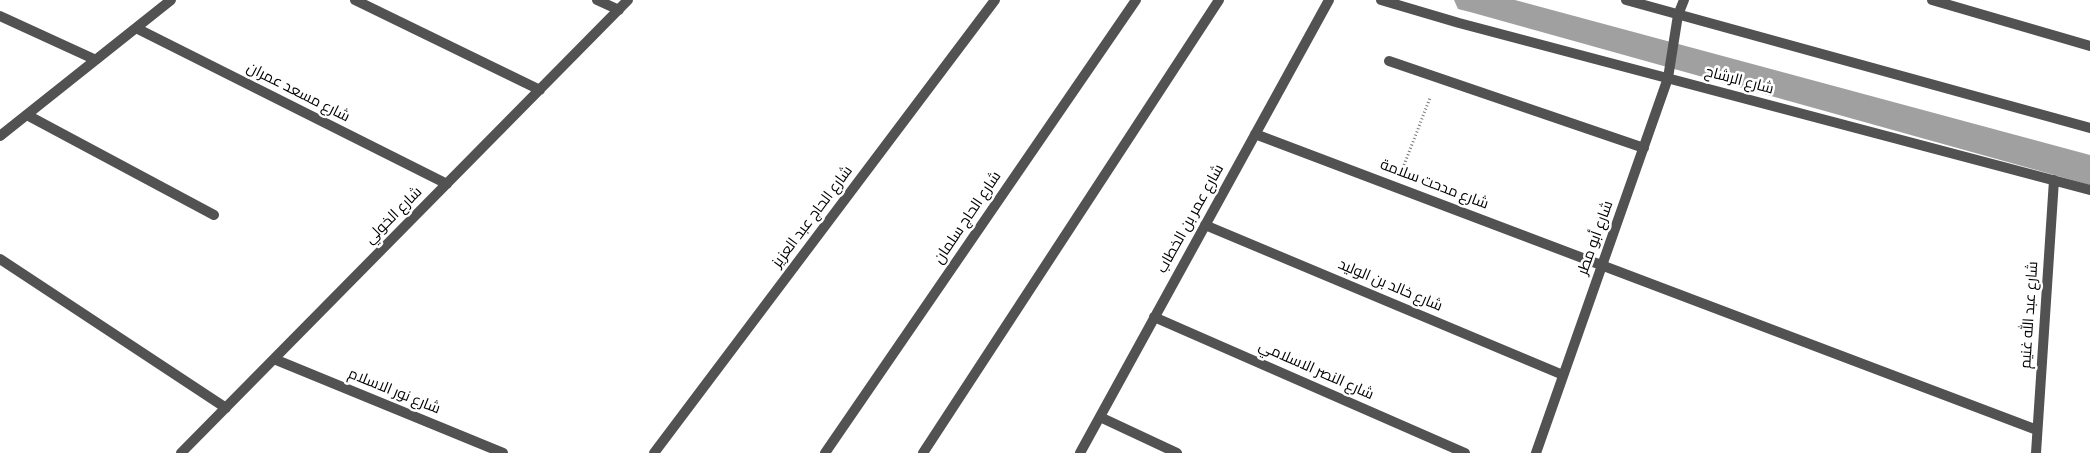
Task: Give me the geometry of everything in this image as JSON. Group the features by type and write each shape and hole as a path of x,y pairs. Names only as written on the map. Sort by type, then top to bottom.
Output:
{"street":[{"path":"0,136 171,0"},
{"path":"355,0 540,90"},
{"path":"597,0 619,10"},
{"name":"شارع الخولي","path":"181,453 628,0"},
{"name":"شارع الحاج عبد العزيز","path":"654,453 995,0"},
{"name":"شارع الحاج سلمان","path":"825,453 1136,0"},
{"path":"924,453 1219,0"},
{"name":"شارع عمر بن الخطاب","path":"1080,453 1329,0"},
{"name":"شارع الرشاح","path":"1381,0 1459,23 1669,72 2090,190"},
{"path":"1626,0 2090,128"},
{"name":"شارع أبو مطر","path":"1536,453 1669,72 1678,15 1684,0"},
{"path":"1932,0 2090,46"},
{"path":"0,16 96,60"},
{"name":"شارع مسعد عمران","path":"136,28 447,184"},
{"path":"1389,61 1644,148"},
{"path":"28,115 214,215"},
{"name":"شارع مدحت سلامة","path":"1255,134 2038,430"},
{"name":"شارع عبد الله غنيم","path":"2036,453 2054,180"},
{"name":"شارع خالد بن الوليد","path":"1205,225 1563,375"},
{"path":"0,259 226,408"},
{"name":"شارع النصر الاسلامي","path":"1154,317 1465,453"},
{"name":"شارع نور الاسلام","path":"274,359 502,453"},
{"path":"1100,417 1177,453"}],"path":[{"path":"1395,187 1438,77"}],"waterway":[{"path":"1470,0 2090,170"}]}
